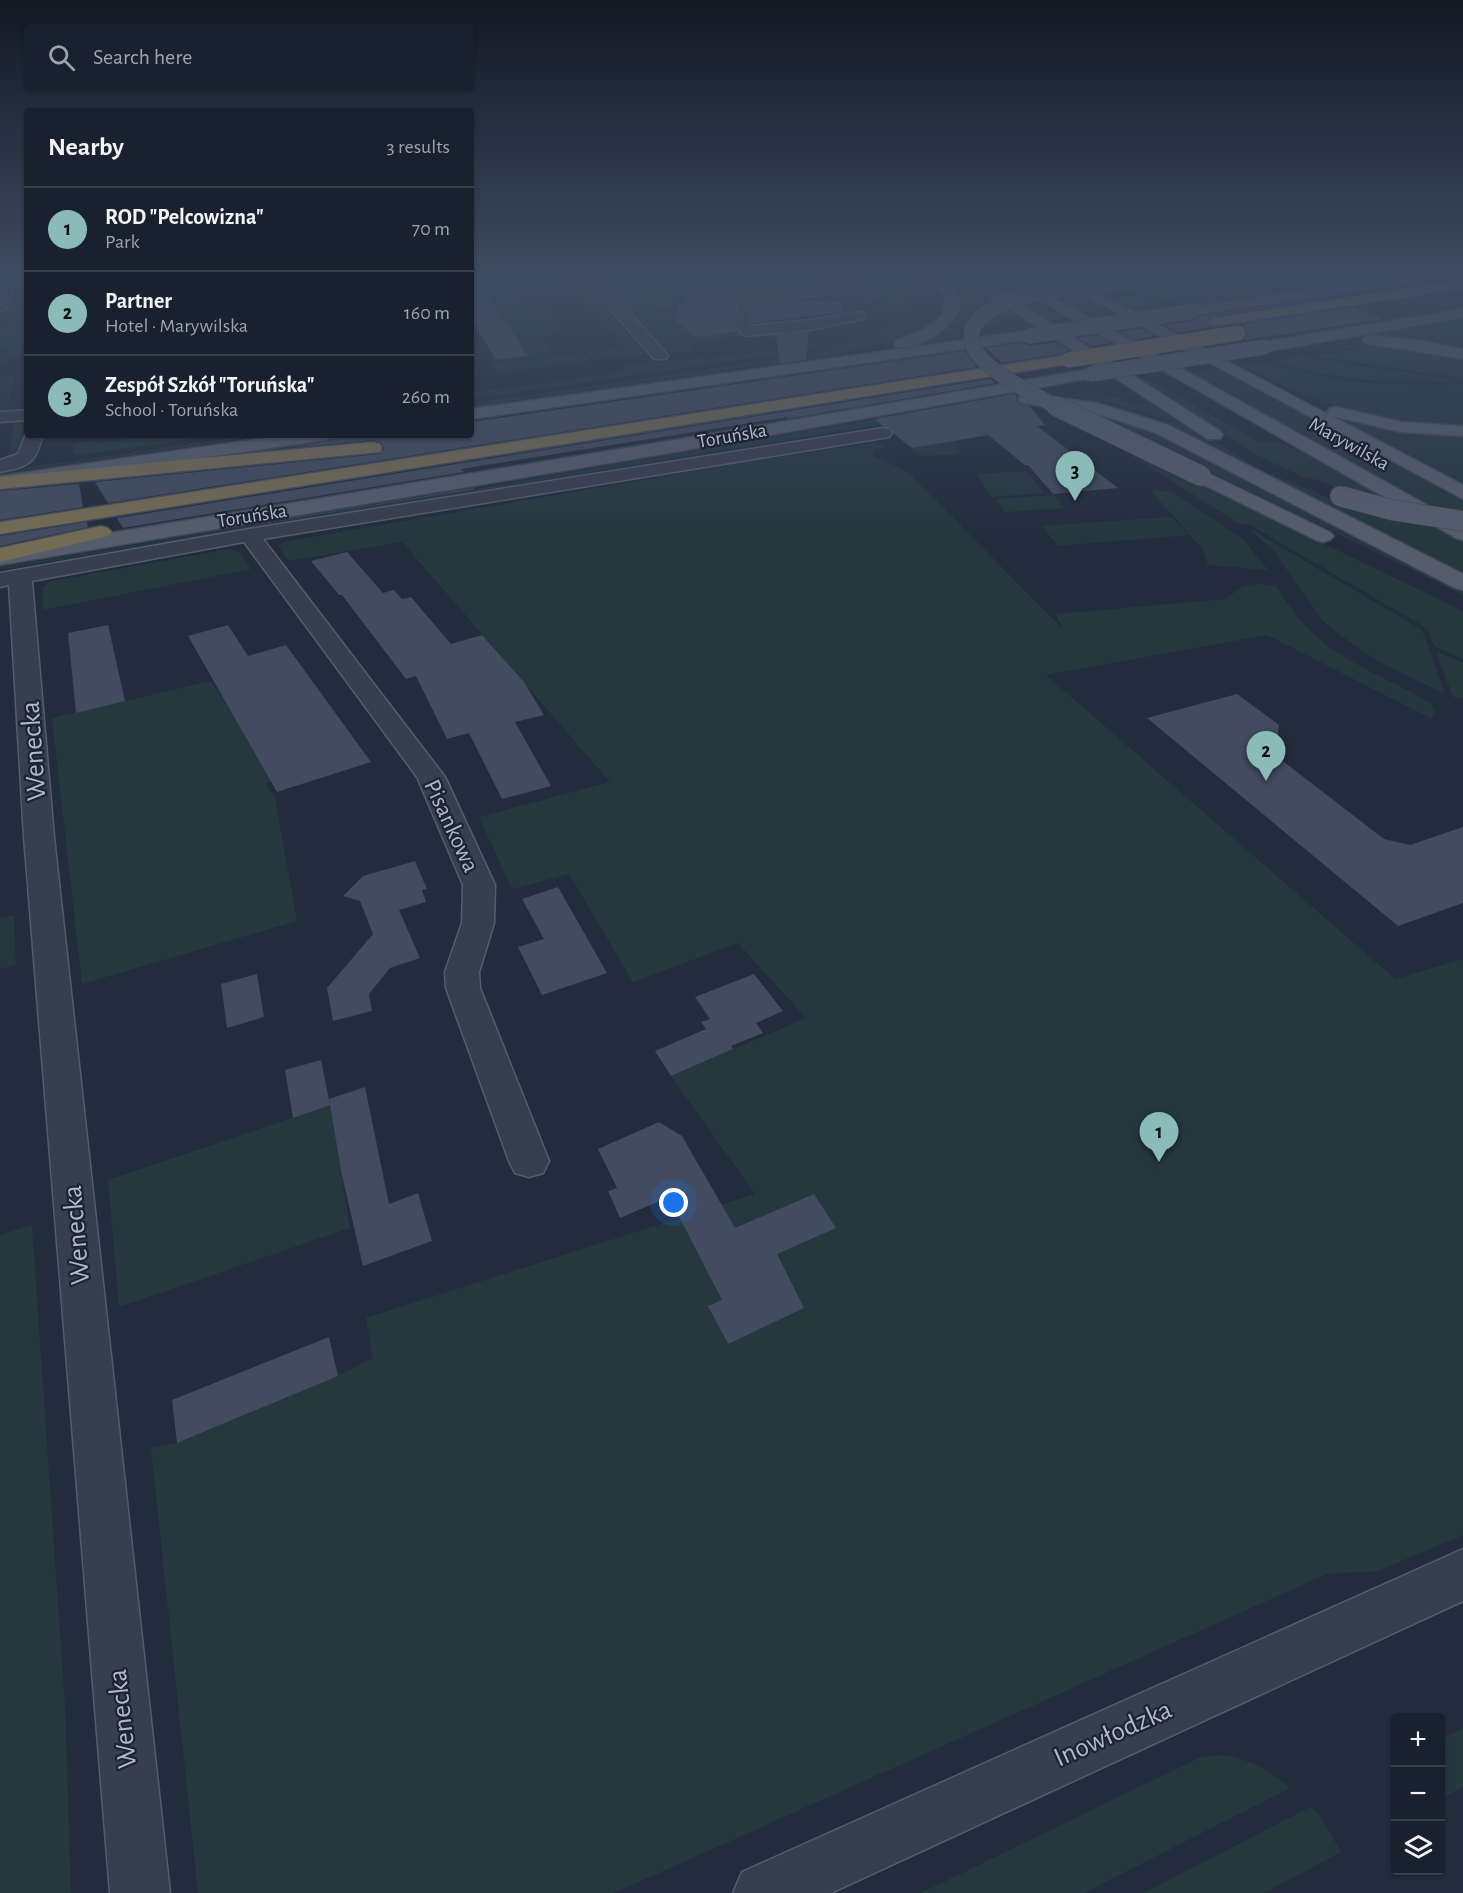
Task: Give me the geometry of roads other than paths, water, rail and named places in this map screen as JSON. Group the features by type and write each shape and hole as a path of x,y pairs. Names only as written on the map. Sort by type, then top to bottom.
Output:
{"highway":[{"name":"Toruńska","path":"773,389 947,362"},
{"name":"Toruńska","path":"0,528 1053,362"},
{"name":"Toruńska","path":"0,482 392,446 81,494"},
{"path":"5,567 319,483 454,457"}],"main road":[{"path":"810,367 829,362"},
{"name":"Toruńska","path":"474,414 843,362"},
{"path":"986,362 1011,381 1339,544"},
{"path":"1101,362 1241,452 1308,484"},
{"name":"Marywilska","path":"1155,362 1463,534"},
{"name":"Toruńska","path":"5,567 903,405 1166,362"},
{"path":"1215,362 1290,397 1353,417 1401,427 1463,431"},
{"name":"Marywilska","path":"1226,368 1463,493"},
{"path":"903,405 1022,398 1080,404 1129,417 1191,443 1463,584"},
{"path":"0,482 303,438"},
{"path":"1333,494 1392,510 1463,521"},
{"path":"1390,569 1463,604"}],"street":[{"path":"0,417 24,415"},
{"path":"5,567 249,535 883,433"},
{"path":"0,466 23,460 29,456 32,441"},
{"name":"Pisankowa","path":"249,535 390,720 430,777 479,885 478,923 462,972 463,988 529,1161"},
{"name":"Wenecka","path":"5,567 40,849 140,1893"},
{"name":"Inowłodzka","path":"763,1893 1463,1575"}],"place":[{"name":"Zespół Szkół \"Toruńska\"","path":"1075,501"},
{"name":"Partner","path":"1266,781"},
{"name":"ROD \"Pelcowizna\"","path":"1159,1162"}]}
